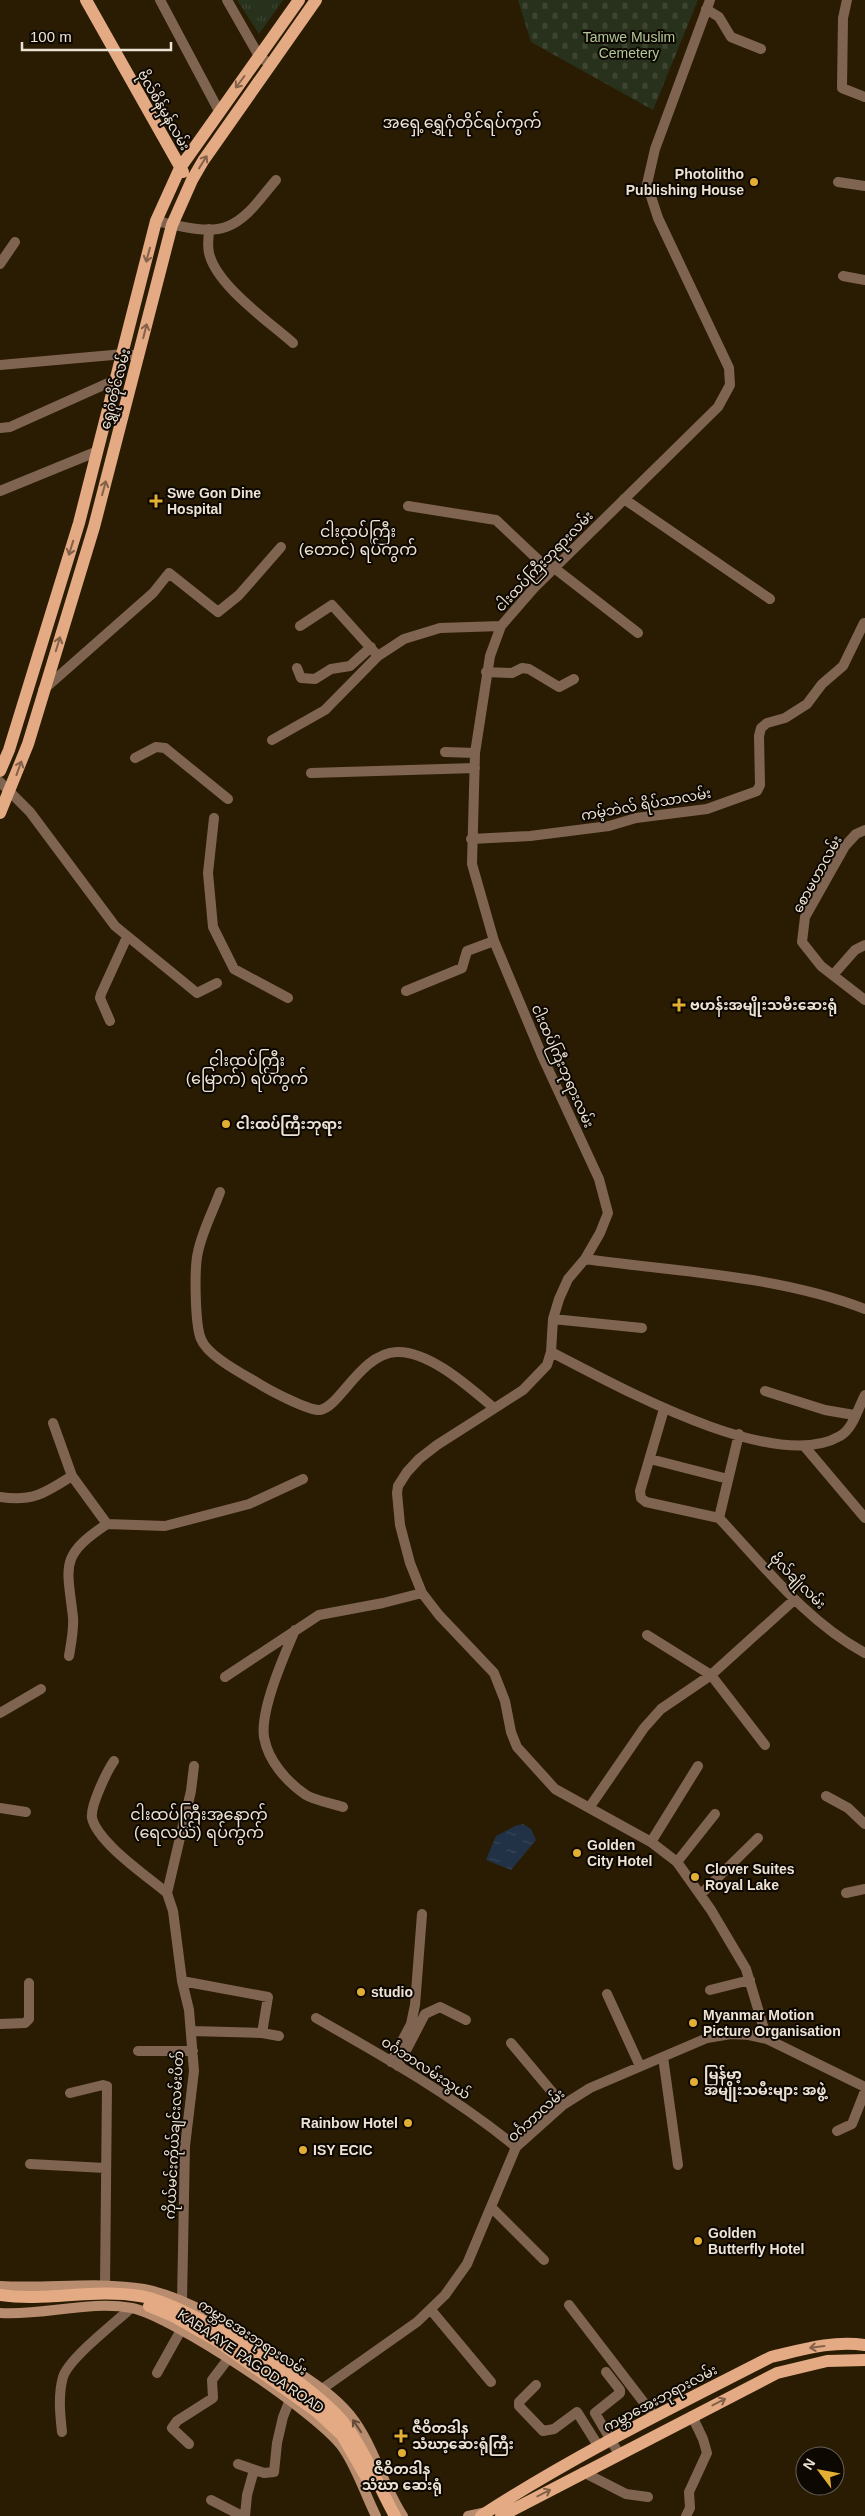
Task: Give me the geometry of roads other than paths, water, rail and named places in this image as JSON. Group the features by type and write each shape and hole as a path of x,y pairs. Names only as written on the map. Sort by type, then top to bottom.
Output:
{"main road":[{"name":"ဗိုလ်စိန်မှန်လမ်း","path":"86,0 180,168 192,180"},
{"name":"ရွှေဂုံတိုင်လမ်း","path":"0,771 12,741 73,541 124,354 156,221 180,168 298,0"},
{"name":"ရွှေဂုံတိုင်လမ်း","path":"0,813 28,744 94,527 172,224 192,180 231,119 316,0"},
{"path":"117,379 132,381"},
{"name":"KABA AYE PAGODA ROAD","path":"0,2286 105,2286 145,2290 182,2301 231,2328 322,2390 349,2414 364,2436 403,2516"},
{"path":"103,2306 105,2286"},
{"name":"ကမ္ဘာအေးဘုရားလမ်း","path":"0,2296 92,2293 141,2296 165,2302 203,2321 297,2382 342,2422 368,2463 395,2516"},
{"name":"ကမ္ဘာအေးဘုရားလမ်း","path":"0,2305 96,2300 118,2301 161,2310 196,2328 254,2364 310,2406 334,2427 353,2453 385,2516"},
{"name":"KABA AYE PAGODA ROAD","path":"0,2313 103,2306 131,2308 159,2317 228,2359 324,2428 343,2448 376,2516"},
{"name":"ကမ္ဘာအေးဘုရားလမ်း","path":"484,2514 509,2496 771,2357 834,2345 850,2343 865,2345"},
{"path":"501,2516 777,2373 828,2361 865,2360"},
{"path":"468,2516 484,2514"}],"street":[{"path":"160,0 219,110"},
{"path":"227,0 260,56 271,65"},
{"path":"847,0 843,18 842,88 865,97"},
{"path":"708,5 720,17 731,37 761,49"},
{"name":"ငါးထပ်ကြီးဘုရားလမ်း","path":"708,5 655,149 648,174 648,184 658,218 729,368 730,385 718,407 551,569 501,626 486,672 475,752 471,839 472,864 494,941 543,1058 599,1179 608,1213 605,1223 585,1259 568,1279 559,1299 553,1319 551,1352 539,1376 523,1390 419,1459 406,1472 398,1486 400,1525 422,1593 439,1615 494,1673 505,1701 511,1733 526,1758 555,1789 651,1842 677,1862 701,1894 750,1980 767,2039"},
{"path":"156,221 209,229 226,228 243,217 276,180"},
{"path":"838,182 865,186"},
{"path":"209,229 208,251 218,271 228,284 293,343"},
{"path":"0,264 15,242"},
{"path":"843,276 865,280"},
{"path":"0,365 124,354 139,356"},
{"path":"0,428 10,427 117,379"},
{"path":"0,491 98,451"},
{"path":"624,499 770,599"},
{"path":"408,506 496,520 551,569 638,633"},
{"path":"43,690 153,593 169,573 218,612 239,595 281,547"},
{"path":"300,626 332,605 378,656"},
{"name":"ကမ့်ဘဲလ် ရိပ်သာလမ်း","path":"471,839 530,836 609,826 636,818 707,809 758,791 760,785 759,736 761,728 767,723 786,718 807,704 822,684 843,666 864,623"},
{"path":"272,740 325,710 378,656 404,639 440,628 501,626"},
{"path":"297,668 301,678 315,679 331,669 350,666 371,647"},
{"path":"486,672 512,673 522,668 529,669 559,687 574,679"},
{"path":"135,758 156,747 165,748 228,799"},
{"path":"445,752 475,752"},
{"path":"311,773 475,768"},
{"path":"0,782 30,812 64,855 108,918 127,936 197,993 217,983"},
{"path":"214,818 208,873 213,927 234,968 288,998"},
{"name":"စောမဟာလမ်း","path":"865,830 856,834 844,846 805,917 802,942 821,966 865,1000"},
{"path":"110,1021 100,998 127,936"},
{"path":"406,991 462,968 468,951 494,941"},
{"path":"833,975 855,950 865,945"},
{"path":"220,1192 197,1254 196,1308 201,1340 210,1352 267,1389 315,1410 327,1407 370,1361 396,1352 421,1358 447,1372 494,1408"},
{"path":"585,1259 714,1275 789,1287 843,1300 865,1309"},
{"path":"553,1319 642,1328"},
{"path":"551,1352 664,1409 716,1429 805,1447 822,1444 841,1436 850,1427 865,1395"},
{"path":"765,1391 825,1410 854,1415"},
{"path":"664,1409 640,1491 641,1498 646,1502 719,1518 739,1434"},
{"path":"53,1423 72,1476 107,1524"},
{"path":"805,1447 865,1518"},
{"path":"650,1459 728,1479"},
{"path":"0,1498 16,1500 41,1496 72,1476"},
{"path":"70,1656 73,1620 67,1580 70,1559 83,1540 107,1524 166,1526 249,1504 303,1479"},
{"name":"ဗိုလ်ချိုလမ်း","path":"719,1518 794,1600 840,1640 865,1653"},
{"path":"225,1677 319,1615 383,1603 422,1593"},
{"path":"589,1808 644,1728 662,1709 710,1674 794,1600"},
{"path":"295,1630 277,1670 264,1736 271,1759 288,1780 308,1796 343,1806"},
{"path":"647,1635 710,1674 765,1745"},
{"path":"0,1713 41,1689"},
{"path":"114,1761 94,1805 92,1819 106,1840 167,1893"},
{"name":"ကိုယ်မင်းကိုယ်ချင်းလမ်းပိတ်","path":"182,2301 185,2146 194,2071 189,2010 182,1981 173,1911 167,1893 191,1791 194,1766"},
{"path":"651,1842 698,1766"},
{"path":"826,1796 848,1808 865,1824"},
{"path":"0,1808 26,1812"},
{"path":"677,1862 715,1814"},
{"path":"701,1894 758,1838"},
{"path":"846,1893 865,1889"},
{"path":"395,2064 411,2024 415,2005 422,1914"},
{"path":"710,1990 750,1980"},
{"path":"182,1981 268,1997 262,2033"},
{"path":"0,2024 26,2023 29,2019 29,1983"},
{"path":"607,1994 640,2066"},
{"path":"395,2064 425,2014 440,2007 466,2020"},
{"name":"ဝင်္ဂဘာလမ်းသွယ်","path":"316,2018 395,2064 454,2102 516,2147"},
{"path":"191,2031 262,2033 279,2036"},
{"name":"ဝင်္ဂဘာလမ်း","path":"322,2390 431,2310 467,2264 516,2147 563,2105 590,2088 715,2037 749,2035 767,2039 865,2087"},
{"path":"511,2042 563,2105"},
{"path":"138,2051 193,2051"},
{"path":"663,2057 678,2165"},
{"path":"70,2092 107,2086 105,2286"},
{"path":"837,2131 852,2124 865,2091"},
{"path":"30,2164 105,2168"},
{"path":"491,2207 544,2260"},
{"path":"569,2305 655,2417"},
{"path":"62,2432 59,2406 63,2377 72,2362 131,2308"},
{"path":"431,2310 491,2382"},
{"path":"157,2373 181,2330"},
{"path":"189,2444 172,2428 176,2421 212,2398 212,2380 228,2359"},
{"path":"606,2372 620,2390 620,2393 595,2413 619,2454"},
{"path":"536,2386 520,2402 519,2406 543,2431 554,2429 577,2412 599,2447"},
{"path":"238,2464 272,2474 275,2469 277,2443 282,2418 289,2402"},
{"path":"686,2516 690,2508 689,2492 706,2453 703,2439 692,2416"},
{"path":"246,2516 247,2495 254,2470"},
{"path":"583,2472 626,2494 648,2497"},
{"path":"211,2500 242,2516"}],"water":[{"path":"523,1824 531,1829 536,1840 511,1870 486,1860 496,1836"}],"place":[{"name":"Photolitho Publishing House","path":"754,182"},
{"name":"Swe Gon Dine Hospital","path":"156,501"},
{"name":"ဗဟန်းအမျိုးသမီးဆေးရုံ","path":"679,1005"},
{"name":"ငါးထပ်ကြီးဘုရား","path":"226,1124"},
{"name":"Golden City Hotel","path":"577,1853"},
{"name":"Clover Suites Royal Lake","path":"695,1877"},
{"name":"studio","path":"361,1992"},
{"name":"Myanmar Motion Picture Organisation","path":"693,2023"},
{"name":"မြန်မာ့ အမျိုးသမီးများ အဖွဲ့","path":"694,2082"},
{"name":"Rainbow Hotel","path":"408,2123"},
{"name":"ISY ECIC","path":"303,2150"},
{"name":"Golden Butterfly Hotel","path":"698,2241"},
{"name":"ဇီဝိတဒါန သံဃာ့ဆေးရုံကြီး","path":"401,2436"},
{"name":"ဇီဝိတဒါန သံဃာ ဆေးရုံ","path":"402,2453"}],"district":[{"name":"အရှေ့ရွှေဂုံတိုင်ရပ်ကွက်","path":"462,122"},
{"name":"ငါးထပ်ကြီး (တောင်) ရပ်ကွက်","path":"358,540"},
{"name":"ငါးထပ်ကြီး (မြောက်) ရပ်ကွက်","path":"247,1069"},
{"name":"ငါးထပ်ကြီးအနောက် (ရေလယ်) ရပ်ကွက်","path":"199,1823"}],"park label":[{"name":"Tamwe Muslim Cemetery","path":"629,46"}]}
